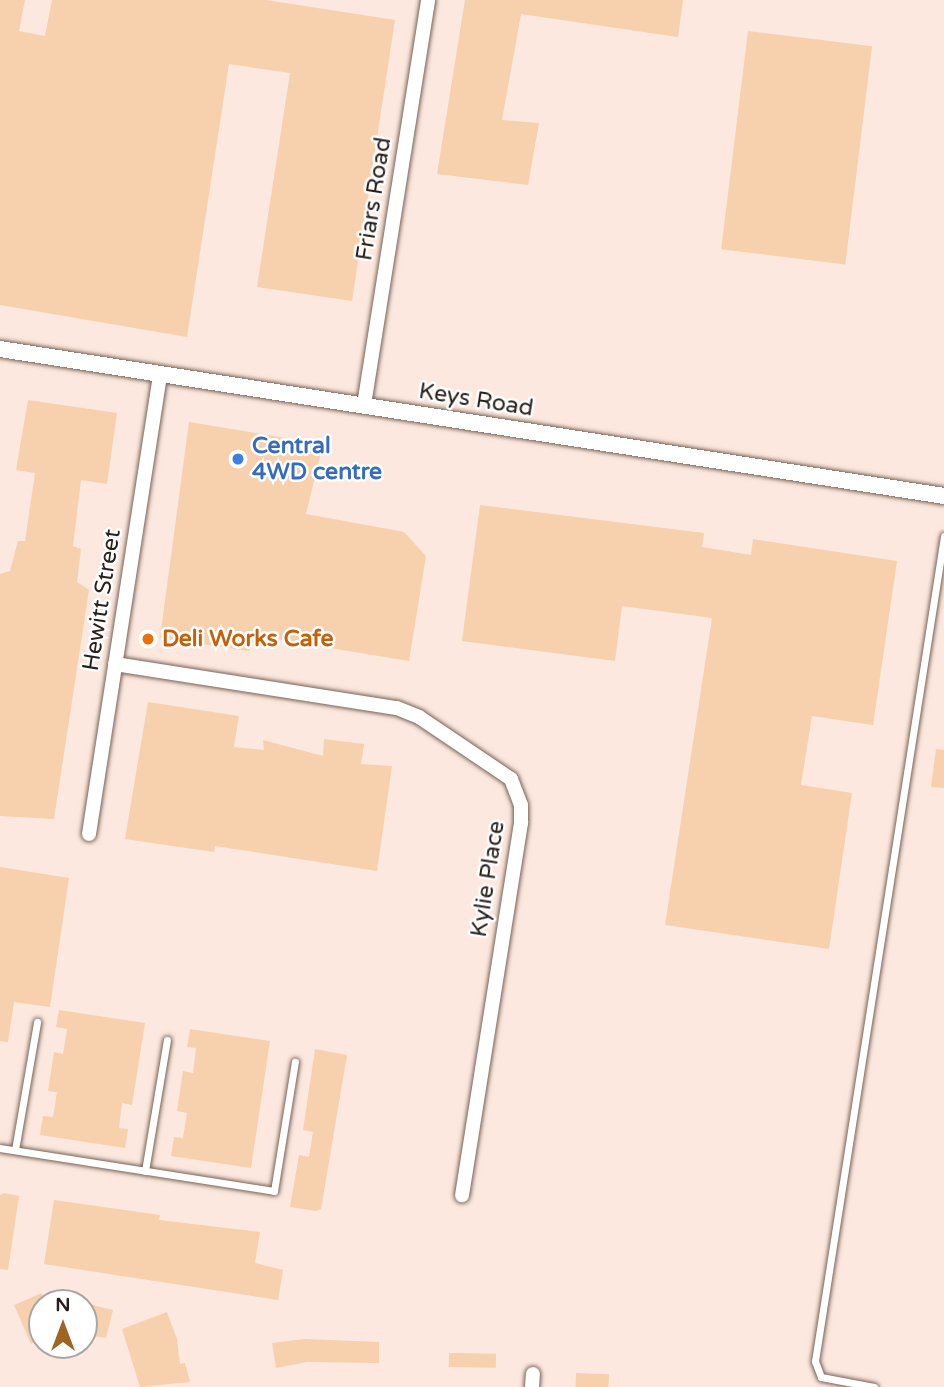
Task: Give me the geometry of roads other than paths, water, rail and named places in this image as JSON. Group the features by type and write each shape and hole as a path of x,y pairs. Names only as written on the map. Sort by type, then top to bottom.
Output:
{"street":[{"name":"Friars Road","path":"364,405 428,0"},
{"name":"Keys Road","path":"0,349 944,496"},
{"name":"Hewitt Street","path":"89,834 160,374"},
{"name":"Kylie Place","path":"115,664 397,708 419,717 511,779 521,805 520,823 462,1195"}],"lane":[{"path":"874,1387 821,1377 815,1362 944,536"},
{"path":"15,1150 37,1022"},
{"path":"145,1171 167,1040"},
{"path":"0,1148 274,1191 295,1062"}],"place":[{"name":"Central 4WD centre","path":"238,459"},
{"name":"Deli Works Cafe","path":"148,639"}]}
